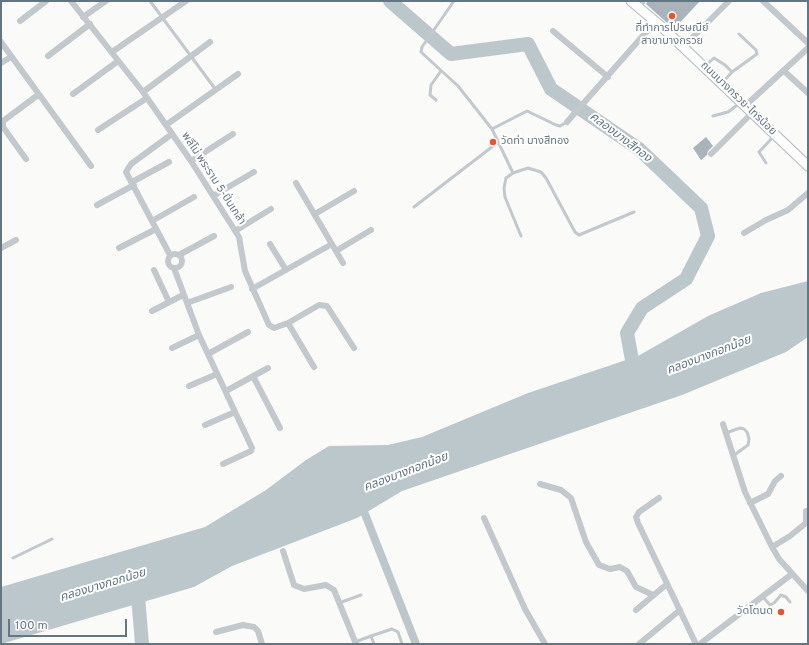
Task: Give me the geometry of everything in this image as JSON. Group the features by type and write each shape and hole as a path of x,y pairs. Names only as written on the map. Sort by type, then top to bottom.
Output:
{"main road":[{"name":"ถนนบางกรวย-ไทรน้อย","path":"631,1 642,4 655,22 808,166"}],"street":[{"path":"20,21 46,1"},
{"name":"พลีโน่ พระราม 5-ปิ่นเกล้า","path":"71,1 143,92 191,161 239,237 245,271 269,326 274,328 288,323"},
{"path":"83,17 106,1"},
{"path":"112,52 186,1"},
{"path":"682,47 729,1"},
{"path":"763,1 808,43"},
{"path":"567,122 655,22"},
{"path":"48,56 90,24"},
{"path":"553,31 608,77"},
{"path":"1,42 90,166"},
{"path":"143,92 210,42"},
{"path":"743,104 784,71 808,48"},
{"path":"1,63 12,56"},
{"path":"73,94 118,61"},
{"path":"784,71 808,93"},
{"path":"166,126 238,74"},
{"path":"26,159 3,127 3,121 38,95"},
{"path":"98,130 147,98"},
{"path":"711,154 752,113"},
{"path":"172,134 130,164 126,172 170,256 168,264 174,268 183,295 216,374 251,444 251,451 223,464"},
{"path":"191,161 233,134"},
{"path":"97,205 169,162"},
{"path":"213,196 254,172"},
{"path":"296,183 343,263"},
{"path":"315,214 354,191"},
{"path":"744,233 766,220 788,210 808,193"},
{"path":"152,221 194,197"},
{"path":"235,231 271,209"},
{"path":"119,248 156,229"},
{"path":"336,251 371,230"},
{"path":"170,256 173,254 179,255 214,236"},
{"path":"1,248 16,240"},
{"path":"270,244 286,270"},
{"path":"252,289 332,244"},
{"path":"174,268 177,268 182,264 179,255"},
{"path":"154,270 169,302"},
{"path":"187,303 232,287"},
{"path":"152,311 183,295"},
{"path":"314,367 288,323 319,305 327,306 354,348"},
{"path":"208,354 248,332"},
{"path":"172,348 199,335"},
{"path":"226,392 268,368"},
{"path":"189,386 216,374"},
{"path":"253,376 280,428"},
{"path":"205,425 235,412"},
{"path":"723,424 750,503 772,547 779,559 808,591"},
{"path":"750,503 768,494 775,481 781,476"},
{"path":"540,484 561,490 571,498 586,542 599,565 610,569 620,567 627,571 636,586 652,595"},
{"path":"659,498 639,512 636,517 696,644"},
{"path":"772,547 790,536 806,523 806,511"},
{"path":"484,518 525,609 545,644"},
{"path":"283,551 294,585 304,589 326,585 334,590 356,643"},
{"path":"700,644 792,574"},
{"path":"636,610 652,595 667,584"},
{"path":"639,644 680,610"},
{"path":"216,632 243,626 254,627 258,631 262,644"}],"lane":[{"path":"150,1 190,57 216,90"},
{"path":"454,1 421,50 422,54 458,86 492,129 497,143 513,173"},
{"path":"722,84 732,72 757,54 756,50 739,34"},
{"path":"704,67 714,58 732,72"},
{"path":"436,100 430,95 431,85 442,71"},
{"path":"714,116 728,112 743,104"},
{"path":"492,129 527,111 556,125 560,126 567,122"},
{"path":"766,163 759,152 775,135"},
{"path":"414,207 497,143"},
{"path":"520,236 504,193 506,178 513,173 528,168 541,172 546,178 575,232 579,235 634,212"},
{"path":"726,433 740,428 747,432 750,439 748,445 733,456"},
{"path":"13,558 52,539"},
{"path":"339,603 361,595"},
{"path":"762,596 770,605 774,603 781,595 786,597 790,602"},
{"path":"356,643 371,636 396,629 402,644"},
{"path":"371,636 374,644"}],"water":[{"name":"คลองบางกอกน้อย","path":"808,281 808,337 786,352 682,395 402,491 357,518 232,566 194,587 1,644 1,587 205,527 266,490 306,460 329,446 388,445 422,437 528,393 638,356 708,316 761,293"}],"building":[{"name":"ที่ทำการไปรษณีย์ สาขาบางกรวย","path":"648,1 700,1 674,29 646,4"},
{"path":"706,137 713,146 708,151 707,155 701,160 693,148"}],"waterway":[{"name":"คลองบางสีทอง","path":"390,1 451,54 528,44 551,89 639,149 701,208 708,236 686,279 642,308 627,333 635,376"},
{"path":"361,504 416,644"},
{"name":"คลองบางกอกน้อย","path":"137,584 142,644"}],"place":[{"name":"ที่ทำการไปรษณีย์ สาขาบางกรวย","path":"672,16"},
{"name":"วัดท่า บางสีทอง","path":"493,142"},
{"name":"วัดโตนด","path":"781,612"}]}
